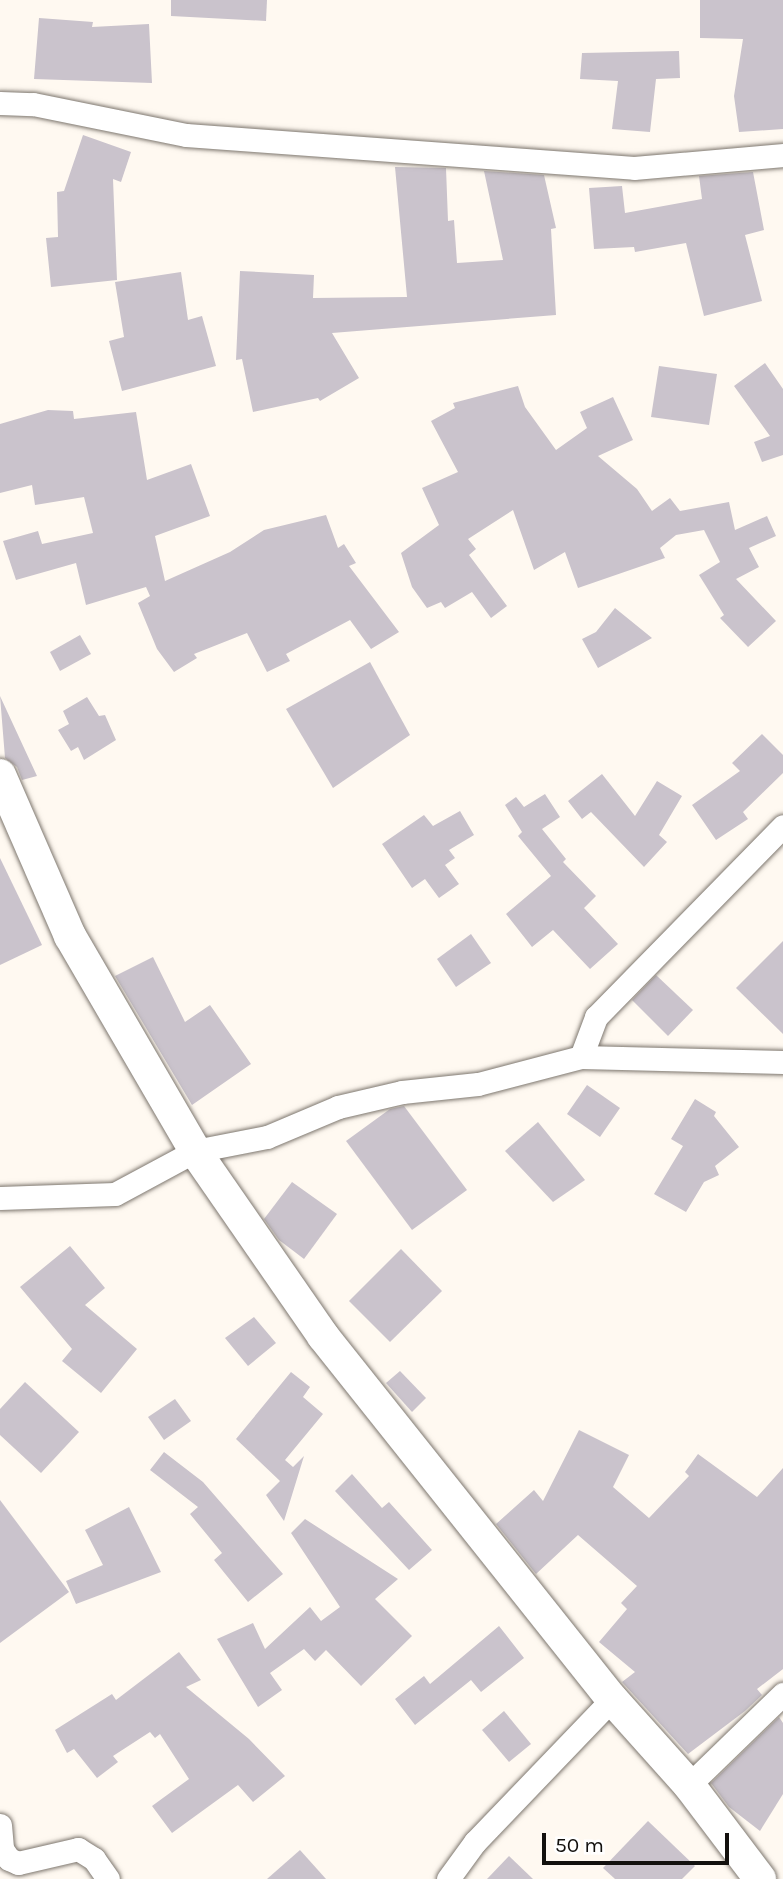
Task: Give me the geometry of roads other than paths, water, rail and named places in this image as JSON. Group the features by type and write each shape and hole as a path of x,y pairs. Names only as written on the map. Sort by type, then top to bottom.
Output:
{"main road":[{"path":"0,775 70,936 195,1151 323,1336 612,1699 689,1784 760,1879"}],"street":[{"path":"0,103 33,104 186,135 634,169 783,155"},
{"path":"580,1057 596,1017 783,826"},
{"path":"0,1198 114,1194 195,1151 267,1137 351,1104 402,1092 478,1084 580,1057 783,1062"},
{"path":"689,1784 783,1694"},
{"path":"448,1879 475,1842 612,1699"},
{"path":"0,1825 2,1849 9,1859 18,1863 78,1849 94,1859 108,1879"}]}
